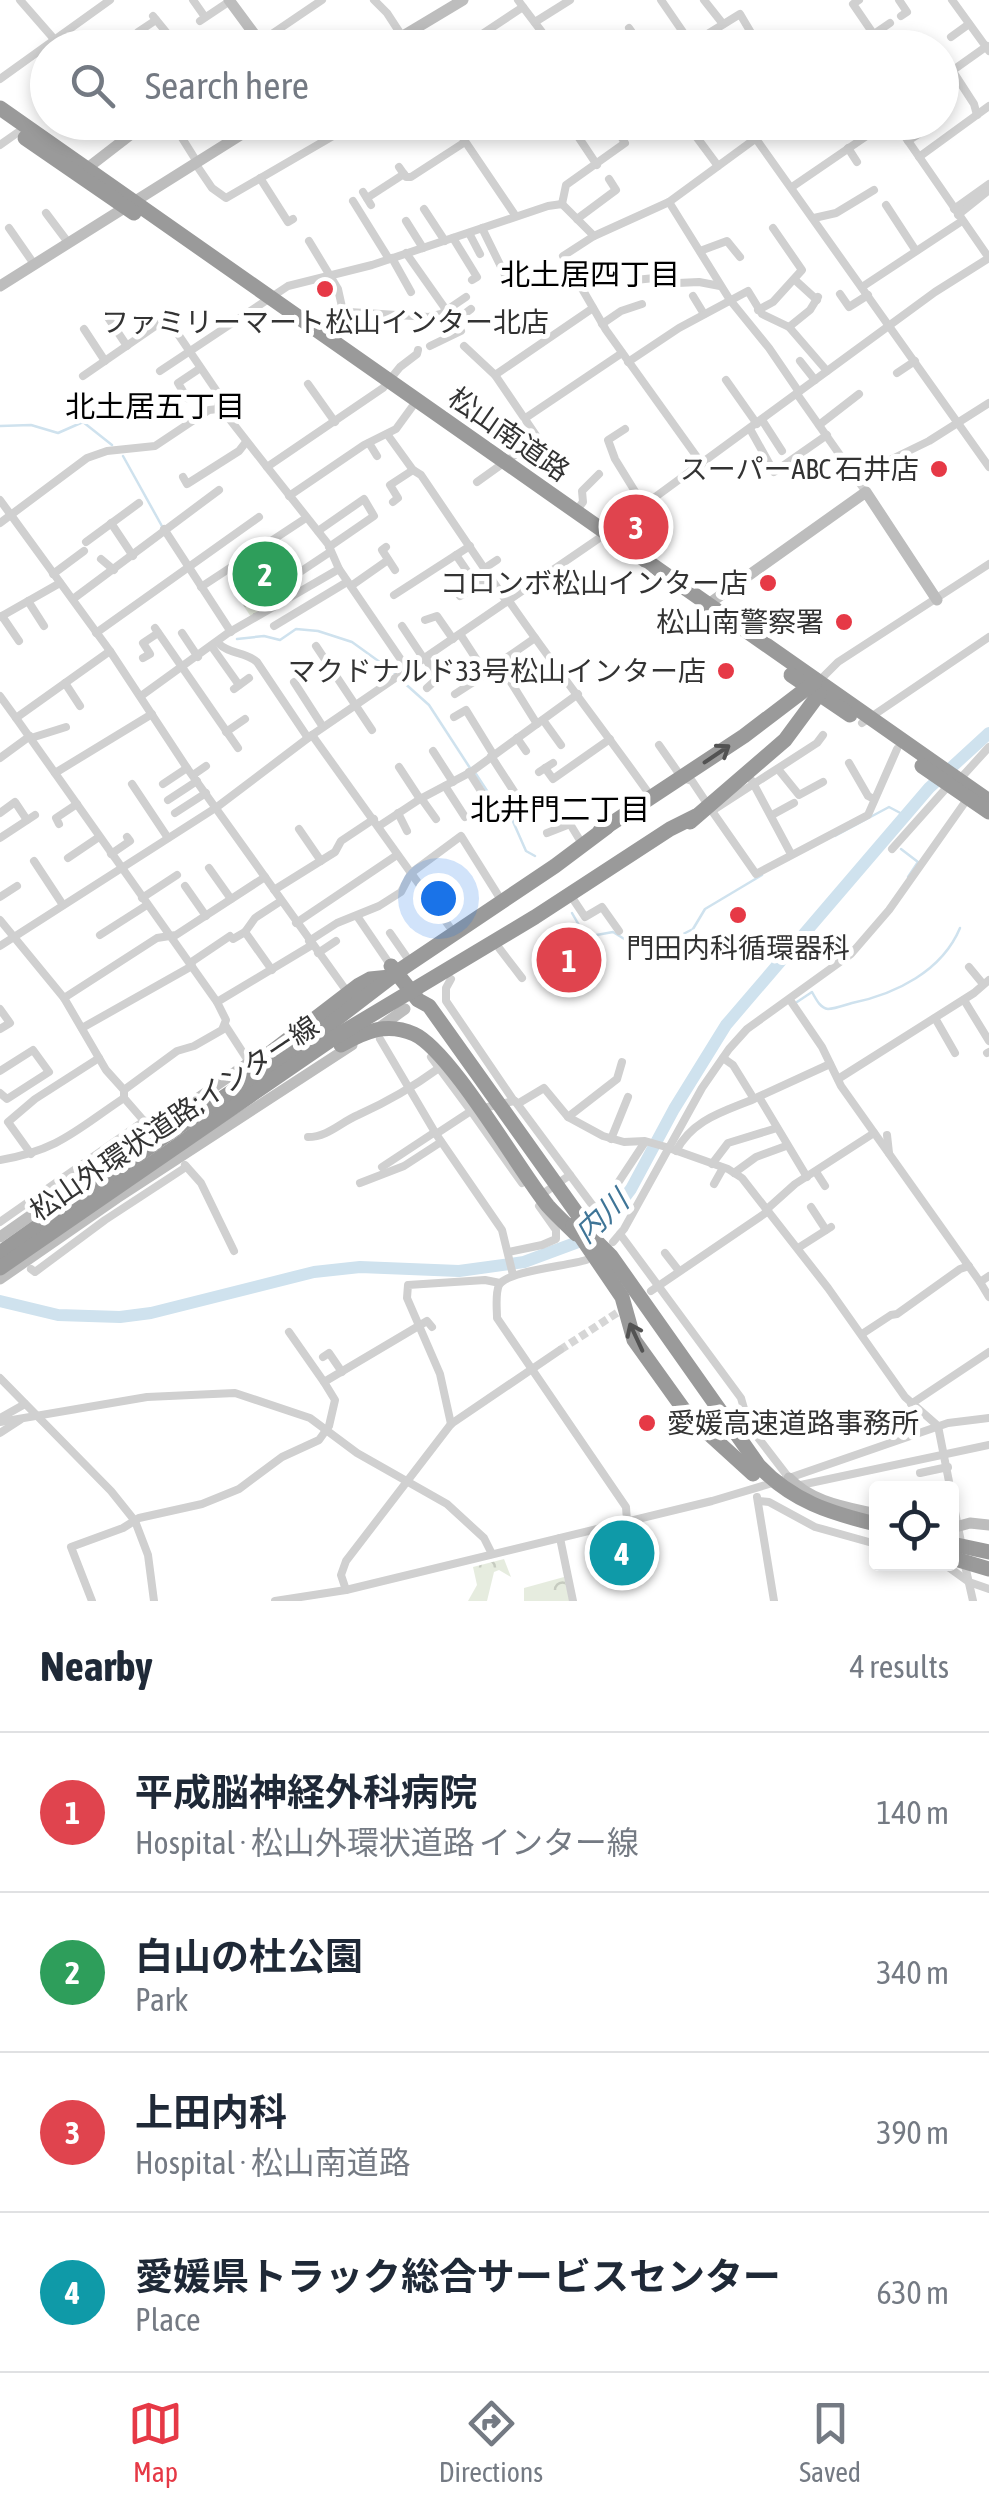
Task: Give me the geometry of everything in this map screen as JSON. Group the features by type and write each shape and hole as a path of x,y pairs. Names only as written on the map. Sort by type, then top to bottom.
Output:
{"highway":[{"name":"松山南道路","path":"0,108 30,131"},
{"name":"松山南道路","path":"0,120 129,203 704,608 814,692 866,721 932,766 989,812"},
{"name":"松山南道路","path":"41,140 82,172"},
{"name":"松山南道路","path":"387,384 412,408 576,511 603,536"},
{"path":"412,1005 387,969 652,798 794,698 814,692"},
{"path":"412,1005 751,779 785,740 814,692"},
{"name":"松山南道路","path":"866,721 897,749 932,766"},
{"name":"松山南道路","path":"971,794 989,801"},
{"name":"松山外環状道路;インター線","path":"0,1268 378,1010 522,925 670,828 706,811"},
{"name":"松山外環状道路;インター線","path":"0,1253 165,1129 304,1044 403,968 607,827"},
{"path":"475,910 499,948"},
{"path":"449,926 474,965"},
{"path":"165,1129 359,986 382,976 425,990 442,1006 771,1492 798,1510 869,1533"},
{"path":"412,1005 429,1006 484,1104 601,1245 622,1296 634,1340 686,1414 806,1503 869,1522"},
{"path":"202,1128 368,1030 404,1031 421,1038 436,1051 550,1208 601,1245"},
{"path":"959,1545 989,1552"},
{"path":"959,1546 989,1569"}],"main road":[{"path":"229,0 248,30"},
{"path":"417,30 462,0"},
{"path":"82,172 124,140"},
{"path":"0,286 232,140"},
{"path":"704,608 866,492 938,600"},
{"path":"0,1237 165,1129 249,1062 387,969"},
{"path":"0,1279 183,1162 308,1072 375,1036 412,1005"},
{"path":"284,1038 308,1072"},
{"path":"165,1129 183,1162"},
{"path":"792,1482 824,1500 869,1512"},
{"path":"959,1543 970,1523 989,1526"}],"street":[{"path":"20,0 47,30"},
{"path":"88,0 95,10"},
{"path":"66,30 110,0"},
{"path":"193,0 202,19 229,0"},
{"path":"275,30 307,4 322,0"},
{"path":"374,0 396,30"},
{"path":"534,22 570,0"},
{"path":"661,0 680,30"},
{"path":"704,0 723,24"},
{"path":"858,0 853,4 871,30"},
{"path":"899,0 907,12 901,16"},
{"path":"952,0 988,47 959,67"},
{"path":"485,30 520,3 540,30"},
{"path":"714,30 740,14 749,30"},
{"path":"140,30 155,18 165,30"},
{"path":"880,30 890,24"},
{"path":"959,31 970,24"},
{"path":"0,78 30,56"},
{"path":"959,87 974,104 977,115"},
{"path":"959,128 989,106"},
{"path":"0,145 17,132"},
{"path":"183,140 212,188 226,198 325,140"},
{"path":"580,140 597,165"},
{"path":"562,204 566,185 597,165 624,140"},
{"path":"699,140 718,166"},
{"path":"702,464 602,324 563,256 594,236 669,202 754,140"},
{"path":"756,140 989,467"},
{"path":"792,187 860,140"},
{"path":"0,946 217,806 310,736 603,536 889,325 989,258 908,142 911,140"},
{"path":"919,157 942,140"},
{"path":"367,199 408,175 437,165 465,142 515,215"},
{"path":"848,148 857,162"},
{"path":"260,178 288,222 293,220"},
{"path":"577,218 616,190 609,180"},
{"path":"840,294 849,307 989,187"},
{"path":"814,218 836,213 874,190"},
{"path":"352,201 411,292"},
{"path":"669,202 720,286 866,492"},
{"path":"160,371 288,286 390,259 515,215 562,204"},
{"path":"562,204 594,236"},
{"path":"886,204 916,251"},
{"path":"424,209 477,276 472,280"},
{"path":"46,213 67,241"},
{"path":"406,221 423,248"},
{"path":"9,228 34,264"},
{"path":"482,228 499,258 496,269 508,281"},
{"path":"758,310 773,302 802,267 773,228"},
{"path":"469,233 480,254"},
{"path":"309,241 338,289 342,307 349,312 430,318 466,297"},
{"path":"700,251 727,241 740,256"},
{"path":"406,254 461,332 430,346"},
{"path":"654,265 656,284 682,279 720,286"},
{"path":"635,280 655,278"},
{"path":"789,327 818,299 795,280"},
{"path":"628,362 748,291 758,310 789,327 827,371"},
{"path":"693,296 704,314"},
{"path":"602,324 637,306 638,321"},
{"path":"496,375 593,308"},
{"path":"454,321 471,309"},
{"path":"105,312 127,346"},
{"path":"83,376 166,318 220,396 218,408 318,531 339,569 408,670"},
{"path":"84,329 105,361"},
{"path":"464,346 496,375 552,460"},
{"path":"266,466 387,384 418,350"},
{"path":"524,419 622,353"},
{"path":"800,361 815,380"},
{"path":"898,373 915,362"},
{"path":"187,398 178,383 199,369"},
{"path":"726,380 756,424 782,451"},
{"path":"308,384 334,422"},
{"path":"819,425 859,394"},
{"path":"857,476 958,424 989,403"},
{"path":"0,523 87,458 107,451 155,446 204,412 218,408"},
{"path":"289,496 402,424 412,408"},
{"path":"756,424 774,472 827,435"},
{"path":"624,429 608,440 614,459 644,506"},
{"path":"387,434 413,470 421,474 556,670 578,694 652,798"},
{"path":"476,482 537,439"},
{"path":"182,478 187,484 246,442"},
{"path":"368,443 377,456"},
{"path":"393,502 398,498 390,486 413,470"},
{"path":"576,511 583,502 582,491 598,474"},
{"path":"73,599 219,491"},
{"path":"0,500 142,696 192,775 348,994"},
{"path":"291,578 374,516 364,500 318,531"},
{"path":"53,574 139,503"},
{"path":"96,632 259,517"},
{"path":"288,540 289,534 308,519"},
{"path":"201,587 308,519"},
{"path":"111,523 133,556"},
{"path":"164,529 231,632"},
{"path":"394,595 470,546"},
{"path":"386,547 382,550 394,570"},
{"path":"456,555 467,571"},
{"path":"101,559 114,570"},
{"path":"274,626 388,560"},
{"path":"485,568 498,560"},
{"path":"814,692 838,662 989,564"},
{"path":"142,696 231,632 339,569"},
{"path":"456,590 460,596 491,577"},
{"path":"19,641 1,617 60,582"},
{"path":"28,601 44,626"},
{"path":"316,602 323,613"},
{"path":"408,635 437,616 486,674 456,694"},
{"path":"402,626 438,678 427,688"},
{"path":"158,666 147,656 143,643 157,630 238,748"},
{"path":"182,632 198,658"},
{"path":"866,721 989,637"},
{"path":"536,638 499,663 561,745"},
{"path":"215,645 236,687 249,678"},
{"path":"215,645 248,654 257,662 449,926"},
{"path":"316,646 372,730"},
{"path":"16,718 110,651"},
{"path":"540,680 556,670"},
{"path":"294,682 324,727"},
{"path":"64,683 80,706"},
{"path":"274,890 335,852 341,841 470,772 578,694"},
{"path":"0,696 218,1002 225,1025 249,1062"},
{"path":"454,717 466,710 526,805"},
{"path":"55,773 152,714"},
{"path":"226,732 245,719"},
{"path":"0,758 31,738 61,727"},
{"path":"791,854 751,779 778,769 823,735"},
{"path":"517,738 526,752"},
{"path":"546,768 553,779 610,739"},
{"path":"659,745 682,778 692,781 706,811 756,874 868,815 897,749"},
{"path":"892,849 951,780 989,747"},
{"path":"433,751 465,817"},
{"path":"849,763 868,796 874,799"},
{"path":"168,800 206,766"},
{"path":"399,767 436,819"},
{"path":"778,769 800,795 823,782"},
{"path":"470,772 488,802"},
{"path":"163,784 192,775"},
{"path":"132,784 136,797 168,838"},
{"path":"176,813 206,794"},
{"path":"627,1521 626,1507 498,1322 500,1283 513,1273 554,1269 601,1245 670,1149 723,1058 747,1029 841,962 879,923 971,794"},
{"path":"0,813 16,802 31,817 0,838"},
{"path":"60,824 56,818 77,804"},
{"path":"772,815 794,804"},
{"path":"398,813 406,831"},
{"path":"547,832 570,824 582,842"},
{"path":"300,829 321,861"},
{"path":"111,854 130,841 128,836"},
{"path":"218,1002 313,947 339,922 401,892 411,873 461,836 498,894"},
{"path":"68,858 99,837"},
{"path":"296,923 397,855"},
{"path":"34,861 63,905"},
{"path":"209,868 231,900"},
{"path":"100,935 111,932 176,875"},
{"path":"64,998 156,938 171,936 265,878"},
{"path":"0,898 17,886"},
{"path":"186,886 206,916"},
{"path":"573,899 585,917 602,907 620,932"},
{"path":"82,1028 184,973 230,936 233,939 245,932 255,918 281,901"},
{"path":"326,903 339,922"},
{"path":"358,916 387,969"},
{"path":"0,920 64,998 99,1058 144,1121"},
{"path":"245,932 272,970"},
{"path":"390,933 406,956"},
{"path":"313,947 336,941"},
{"path":"499,948 522,978"},
{"path":"838,1079 986,982 969,966"},
{"path":"450,979 446,1001 596,1210 600,1210 646,1142"},
{"path":"790,1000 874,1133 989,1297"},
{"path":"964,1000 989,1041"},
{"path":"0,1009 10,1023 0,1030"},
{"path":"934,1018 955,1053"},
{"path":"0,1160 55,1146 177,1050 194,1046 225,1025"},
{"path":"508,1254 542,1246 556,1239 556,1230 534,1200 484,1104 439,1068 414,1038 375,1036 498,1224 513,1273"},
{"path":"0,1070 33,1050 49,1072 7,1099 0,1093"},
{"path":"31,1154 8,1122 35,1099 99,1058"},
{"path":"723,1058 732,1064 786,1146 825,1186"},
{"path":"568,1117 617,1079 622,1062"},
{"path":"670,1149 705,1120 830,1064"},
{"path":"308,1137 328,1133 439,1068"},
{"path":"382,1167 484,1104 517,1102 544,1088 568,1117 612,1140 646,1142 734,1172 798,1248 911,1404 938,1426 950,1481"},
{"path":"612,1140 628,1096"},
{"path":"0,1222 144,1121 156,1120 165,1129"},
{"path":"712,1164 728,1144 777,1128"},
{"path":"655,1288 874,1133"},
{"path":"887,1135 889,1153"},
{"path":"360,1183 404,1166 437,1136"},
{"path":"734,1172 756,1157 786,1146"},
{"path":"31,1269 35,1272 183,1162 201,1182 234,1251"},
{"path":"714,1184 723,1168"},
{"path":"534,1200 570,1175"},
{"path":"798,1248 829,1228 811,1207"},
{"path":"601,1245 655,1288 741,1398 749,1426 792,1482"},
{"path":"665,1253 679,1271"},
{"path":"862,1334 969,1266"},
{"path":"980,1282 989,1276"},
{"path":"451,1424 440,1374 408,1298 408,1284 485,1280 500,1283"},
{"path":"324,1382 427,1320 432,1327"},
{"path":"92,1601 71,1547 123,1528 134,1520 223,1497 326,1432 335,1400 288,1332"},
{"path":"343,1601 341,1575 346,1561 451,1424 560,1350"},
{"path":"911,1404 989,1352"},
{"path":"323,1357 329,1353 342,1372"},
{"path":"0,1378 111,1491 134,1520 148,1555 154,1601"},
{"path":"0,1420 147,1397 223,1391 299,1413 452,1508 484,1538 492,1554"},
{"path":"0,1420 25,1404"},
{"path":"0,1433 24,1418"},
{"path":"792,1482 938,1426 989,1418"},
{"path":"276,1601 343,1590 754,1490 989,1446"},
{"path":"920,1474 948,1467"},
{"path":"754,1490 774,1601"},
{"path":"759,1501 769,1502 815,1527 869,1542"},
{"path":"560,1538 573,1601"},
{"path":"959,1548 973,1601"},
{"path":"954,1571 969,1582 989,1588"}],"green space":[{"path":"273,543 282,561 275,567 292,592 251,617 236,594 254,582 242,563"},
{"path":"504,1559 511,1577 499,1570 494,1572 487,1601 468,1601 477,1585 473,1567"},
{"path":"564,1577 570,1601 524,1601 524,1588"}],"waterway":[{"path":"0,426 31,425 58,433 83,422 112,445"},
{"path":"123,456 163,528"},
{"path":"237,639 264,636 280,640 296,629 318,631 352,642 395,673"},
{"path":"401,680 429,705 470,768"},
{"name":"内川","path":"0,1301 58,1315 120,1317 151,1313 314,1272 360,1267 459,1271 524,1262 578,1242 609,1218 631,1189 726,1025 929,788 989,733"},
{"path":"476,774 495,803 511,817 526,851 535,856"},
{"path":"835,836 889,807 906,816"},
{"path":"901,849 918,862 908,877"},
{"path":"572,913 591,936 613,932 634,945 652,950 693,929 705,909 762,875"},
{"path":"797,1002 812,992 820,1005 831,1009 901,987 942,957 960,928"}],"tunnel":[{"path":"560,1350 626,1307"}],"place":[{"name":"ファミリーマート松山インター北店","path":"325,289"},
{"name":"スーパーABC 石井店","path":"939,469"},
{"name":"上田内科","path":"636,527"},
{"name":"白山の杜公園","path":"265,574"},
{"name":"コロンボ松山インター店","path":"768,583"},
{"name":"松山南警察署","path":"844,622"},
{"name":"マクドナルド33号松山インター店","path":"726,671"},
{"name":"門田内科循環器科","path":"738,915"},
{"name":"平成脳神経外科病院","path":"569,960"},
{"name":"愛媛高速道路事務所","path":"647,1423"},
{"name":"愛媛県トラック総合サービスセンター","path":"622,1553"}],"district":[{"name":"北土居四丁目","path":"590,274"},
{"name":"北土居五丁目","path":"155,406"},
{"name":"北井門二丁目","path":"560,809"}]}
